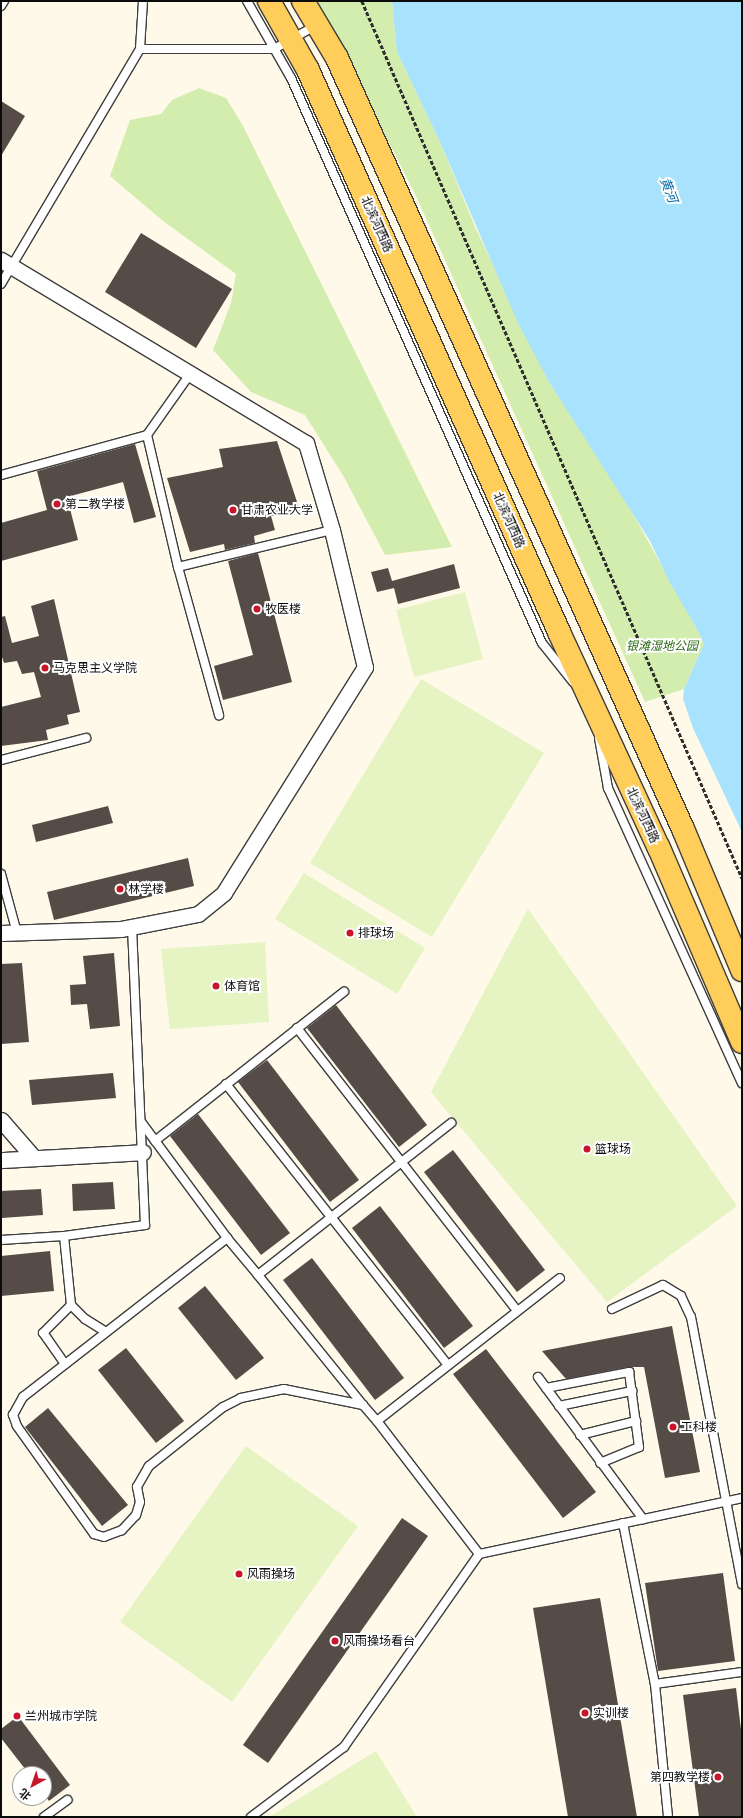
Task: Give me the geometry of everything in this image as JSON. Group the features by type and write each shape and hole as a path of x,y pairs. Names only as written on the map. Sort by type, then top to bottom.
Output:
{"main road":[{"name":"北滨河西路","path":"269,1 282,44 308,70 594,708 659,848 742,1042"},
{"path":"303,1 336,58 623,696 742,970"},
{"path":"594,708 623,696"}],"street":[{"path":"1,933 132,926 198,914 224,893 365,667 332,530 306,443 6,263"},
{"path":"1,1120 34,1158"},
{"path":"1,1160 143,1152"}],"lane":[{"path":"1,6 4,1"},
{"path":"1,284 6,263 140,49 143,1"},
{"path":"246,1 282,44"},
{"path":"140,49 282,44 317,25"},
{"path":"1,475 147,436 190,374"},
{"path":"147,436 178,567 219,715"},
{"path":"178,567 332,530"},
{"path":"594,708 608,788 742,1083"},
{"path":"1,760 86,738"},
{"path":"1,874 17,933"},
{"path":"1,1240 64,1236 145,1225 132,926"},
{"path":"155,1141 344,992"},
{"path":"297,1028 517,1311"},
{"path":"226,1084 448,1364"},
{"path":"141,1123 227,1238 364,1405 479,1554"},
{"path":"258,1275 400,1160 451,1123"},
{"path":"64,1236 72,1305 85,1319 106,1332"},
{"path":"227,1238 150,1301 106,1332 23,1397 14,1415 17,1426 94,1534 104,1537 122,1530 136,1516 140,1502 137,1487 149,1466 223,1407 240,1398 284,1389 364,1405"},
{"path":"376,1421 560,1278"},
{"path":"612,1309 663,1285 681,1296 691,1317 742,1584"},
{"path":"65,1364 43,1333 72,1305"},
{"path":"546,1388 629,1372 639,1447 600,1463"},
{"path":"538,1377 580,1436 643,1519"},
{"path":"559,1406 632,1391"},
{"path":"580,1436 636,1421"},
{"path":"251,1817 344,1747 479,1554 742,1498"},
{"path":"623,1523 655,1684 668,1817"},
{"path":"655,1684 742,1672"},
{"path":"44,1817 67,1800"}],"path":[{"path":"362,1 742,878"}],"green space":[{"name":"银滩湿地公园","path":"317,1 392,1 397,52 440,142 476,229 549,382 624,498 704,644 684,689 645,702 415,194"},
{"path":"199,88 226,98 243,126 452,547 385,555 344,477 305,415 251,392 213,350 231,303 236,274 163,221 110,176 130,120 161,114 172,100"},
{"path":"465,592 483,659 414,677 396,610"},
{"path":"421,679 544,753 432,937 310,863"},
{"name":"排球场","path":"304,873 425,948 397,994 275,919"},
{"name":"篮球场","path":"528,909 737,1206 607,1302 431,1092"},
{"name":"体育馆","path":"265,942 269,1022 170,1029 161,949"},
{"name":"风雨操场","path":"246,1446 358,1526 232,1702 120,1622"},
{"path":"376,1751 417,1817 269,1817"}],"water":[{"name":"黄河","path":"392,1 742,1 742,832 693,728 683,699 684,689 704,644 669,581 650,541 549,382 518,323 440,142 397,52"}],"building":[{"path":"1,101 25,116 1,156"},
{"path":"141,233 232,289 196,348 105,292"},
{"path":"277,441 300,511 271,516 275,530 254,536 255,543 225,550 224,544 190,552 167,478 223,467 219,449"},
{"name":"第二教学楼","path":"135,444 156,517 134,523 123,482 67,497 78,540 1,561 1,523 47,510 37,471"},
{"name":"牧医楼","path":"258,553 292,682 223,700 214,666 253,655 228,561"},
{"path":"454,564 460,588 398,604 394,588 377,592 371,572 388,568 392,581"},
{"name":"马克思主义学院","path":"54,599 80,712 67,715 69,724 46,730 48,740 1,746 1,707 41,697 34,672 22,674 17,661 4,663 1,654 1,617 5,616 12,643 39,636 31,606"},
{"path":"108,806 113,823 36,842 32,825"},
{"name":"林学楼","path":"188,858 194,886 54,920 47,892"},
{"path":"114,953 120,1026 90,1029 87,1004 71,1005 70,985 86,984 83,956"},
{"path":"22,963 29,1042 1,1044 1,964"},
{"path":"336,1005 427,1125 399,1147 307,1028"},
{"path":"267,1060 359,1180 330,1202 238,1082"},
{"path":"113,1073 116,1098 32,1105 29,1080"},
{"path":"198,1114 290,1233 261,1255 170,1136"},
{"path":"453,1150 545,1270 517,1292 424,1172"},
{"path":"113,1182 115,1209 73,1211 72,1184"},
{"path":"41,1189 43,1215 2,1218 1,1191"},
{"path":"380,1206 473,1326 444,1348 352,1228"},
{"path":"50,1251 54,1291 1,1296 1,1256"},
{"path":"312,1258 404,1378 375,1400 283,1280"},
{"path":"205,1286 264,1358 236,1380 178,1308"},
{"name":"工科楼","path":"672,1326 700,1472 665,1478 644,1367 628,1367 566,1379 542,1351"},
{"path":"126,1348 184,1421 156,1443 98,1370"},
{"path":"486,1349 596,1492 563,1518 453,1374"},
{"path":"48,1408 128,1505 102,1526 25,1427"},
{"name":"风雨操场看台","path":"402,1518 428,1536 268,1763 243,1745"},
{"path":"723,1573 735,1661 658,1671 645,1583"},
{"name":"实训楼","path":"600,1598 637,1817 568,1817 533,1608"},
{"name":"第四教学楼","path":"736,1688 742,1738 742,1817 699,1817 683,1695"},
{"path":"18,1716 70,1785 52,1799 52,1766 23,1766 1,1738 1,1729"}],"place":[{"name":"第二教学楼","path":"57,504"},
{"name":"甘肃农业大学","path":"233,510"},
{"name":"牧医楼","path":"257,609"},
{"name":"马克思主义学院","path":"45,668"},
{"name":"林学楼","path":"120,889"},
{"name":"排球场","path":"350,933"},
{"name":"体育馆","path":"216,986"},
{"name":"篮球场","path":"587,1149"},
{"name":"工科楼","path":"673,1427"},
{"name":"风雨操场","path":"239,1574"},
{"name":"风雨操场看台","path":"335,1641"},
{"name":"实训楼","path":"585,1713"},
{"name":"兰州城市学院","path":"17,1716"},
{"name":"第四教学楼","path":"718,1777"}]}
